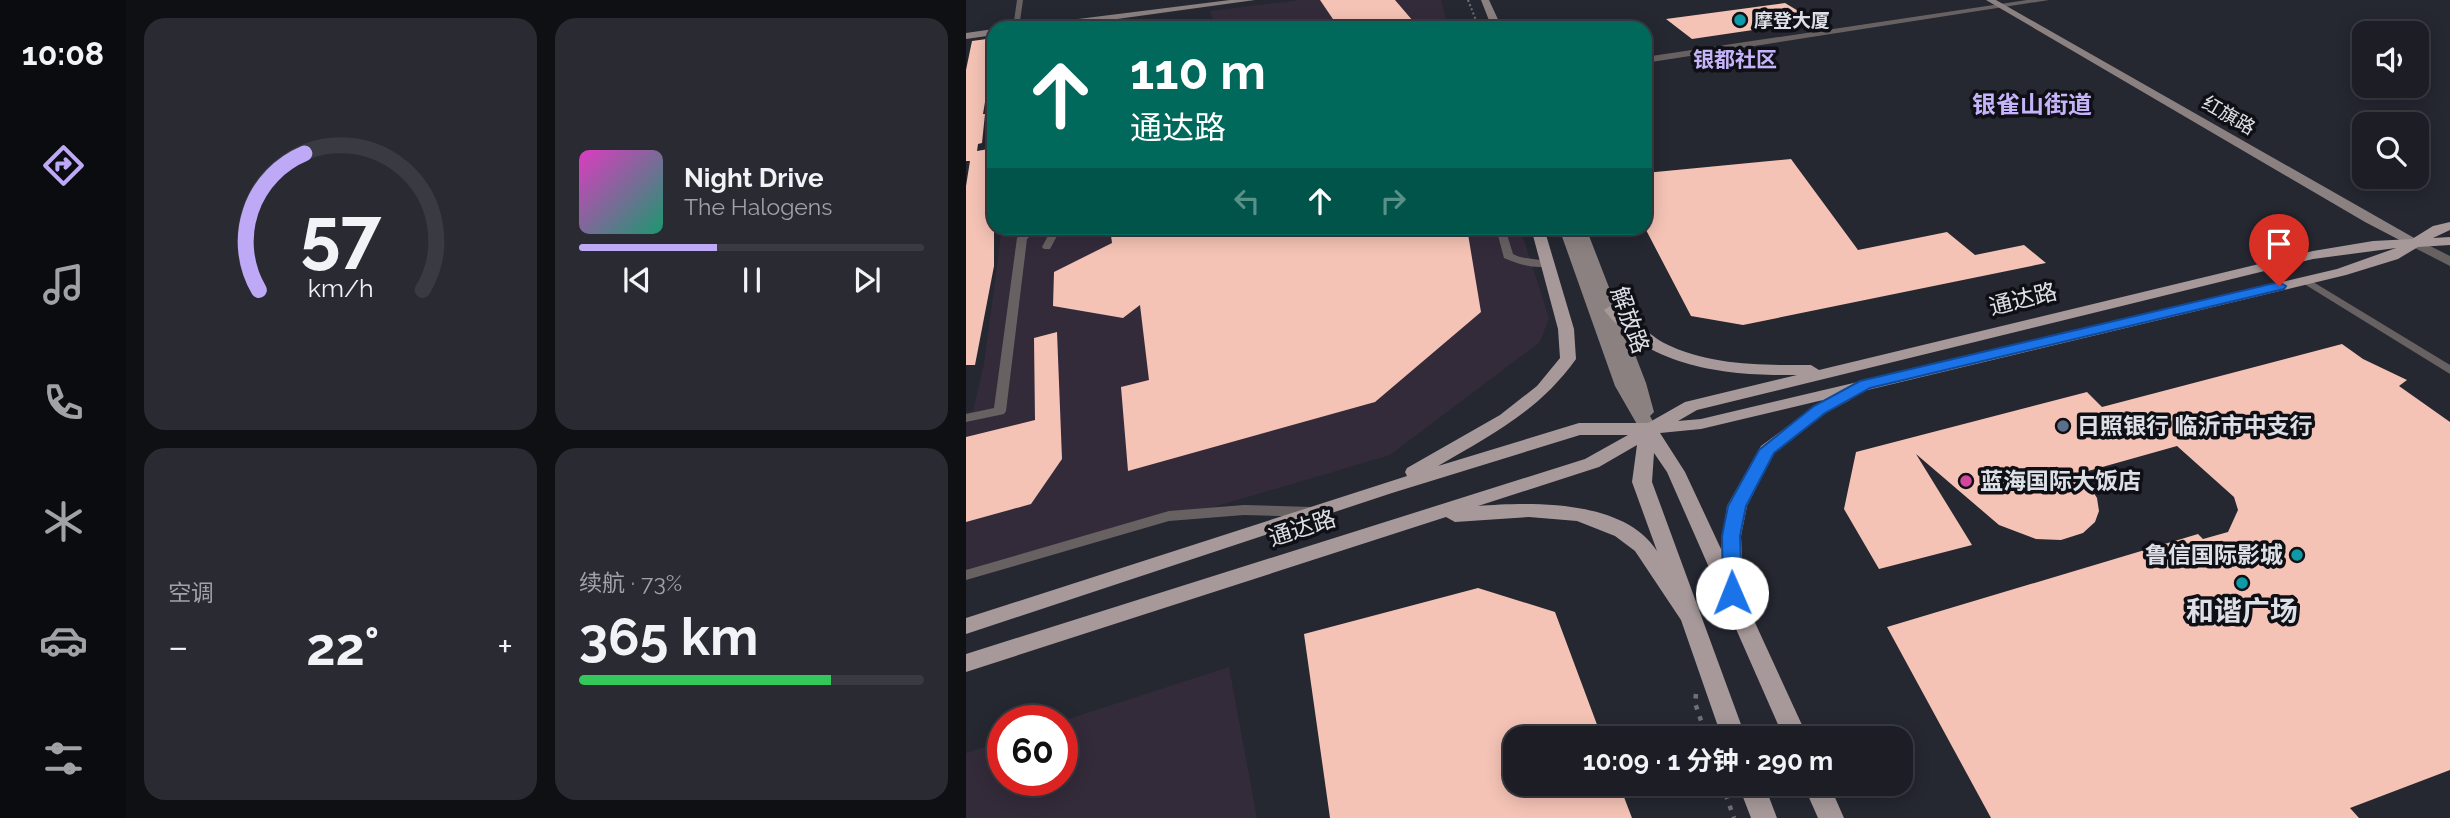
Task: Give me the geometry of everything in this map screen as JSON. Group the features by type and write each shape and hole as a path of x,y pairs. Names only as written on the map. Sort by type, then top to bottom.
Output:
{"main road":[{"name":"通达路","path":"966,626 1312,512 1579,429 1648,429 1701,424 2305,280 2393,256 2450,226"},
{"path":"1385,489 1506,419 1543,390 1568,359 1566,330 1538,235"},
{"name":"通达路","path":"966,663 1592,463 1691,406 2313,255 2373,245 2450,241"},
{"path":"1612,310 1633,332 1679,357 1754,371 1846,370"},
{"path":"1732,593 1731,536 1737,506 1767,450 1820,409 1865,385"},
{"name":"解放路","path":"1648,429 1676,472 1791,726"},
{"name":"解放路","path":"1648,429 1642,482 1730,726"},
{"path":"1353,539 1450,515 1508,510 1564,511 1585,515 1621,531 1644,548 1688,614"},
{"path":"1756,796 1764,818"},
{"path":"1821,796 1831,818"}],"street":[{"path":"1081,21 1251,0"},
{"path":"1475,0 1484,21"},
{"path":"1485,0 1494,21"},
{"name":"红旗路","path":"1990,0 2370,219 2450,262"},
{"path":"1652,59 2045,0"},
{"path":"966,36 987,34"},
{"name":"解放路","path":"1569,235 1624,386 1648,429"},
{"name":"解放路","path":"1582,235 1639,383 1648,429"}],"lane":[{"path":"1017,21 1020,0"},
{"path":"966,418 1000,411 1022,238 1025,235"},
{"path":"1047,247 1053,235"},
{"path":"1502,235 1508,256 1518,261 1547,264"},
{"path":"2305,280 2450,370"},
{"path":"966,575 1169,516 1244,510 1312,512"}],"path":[{"path":"1726,796 1734,818"}],"shaded area":[{"path":"1300,0 1441,0 1446,21 1214,21 1210,11"},
{"path":"1001,235 1522,235 1549,318 1540,342 1390,455 966,580 966,412 973,411 984,364"},
{"path":"1229,667 1257,818 966,818 966,753 987,746 987,796 1078,796 1078,716"}],"building":[{"path":"1320,0 1395,0 1413,21 1334,21"},
{"name":"摩登大厦","path":"1785,3 1815,21 1692,39 1666,19"},
{"path":"987,39 985,114 982,143 978,144 977,151 987,149 987,235 994,235 994,266 975,365 966,365 966,186 970,161 966,161 966,70 972,41"},
{"path":"1791,159 1858,250 1947,232 1975,255 2024,245 2046,263 1743,325 1691,316 1649,235 1652,235 1652,172"},
{"path":"1111,235 1468,235 1481,312 1375,402 1128,471 1121,387 1149,380 1140,305 1123,318 1053,306 1054,272 1112,243"},
{"path":"1057,332 1062,459 1031,504 966,522 966,437 1035,420 1034,338"},
{"name":"和谐广场","path":"2342,344 2363,359 2407,380 2399,386 2450,422 2450,770 2350,808 2359,818 1991,818 1887,627 2198,534 2203,539 2228,532 2238,510 2234,497 2177,446 2081,473 2097,498 2099,511 2095,522 2083,533 2061,540 2036,539 1999,525 1916,454 1972,545 1879,569 1844,509 1856,452 2087,392 2102,407"},
{"path":"1478,588 1555,612 1598,726 1503,726 1503,796 1624,796 1632,818 1330,818 1304,634"}],"place":[{"name":"摩登大厦","path":"1740,20"},
{"name":"日照银行 临沂市中支行","path":"2063,426"},
{"name":"蓝海国际大饭店","path":"1966,481"},
{"name":"鲁信国际影城","path":"2297,555"},
{"name":"和谐广场","path":"2242,583"}],"district":[{"name":"银都社区","path":"1735,60"},
{"name":"银雀山街道","path":"2032,105"}],"route":[{"path":"1732,593 1731,536 1737,506 1767,450 1820,409 1865,385 2279,286"}]}
